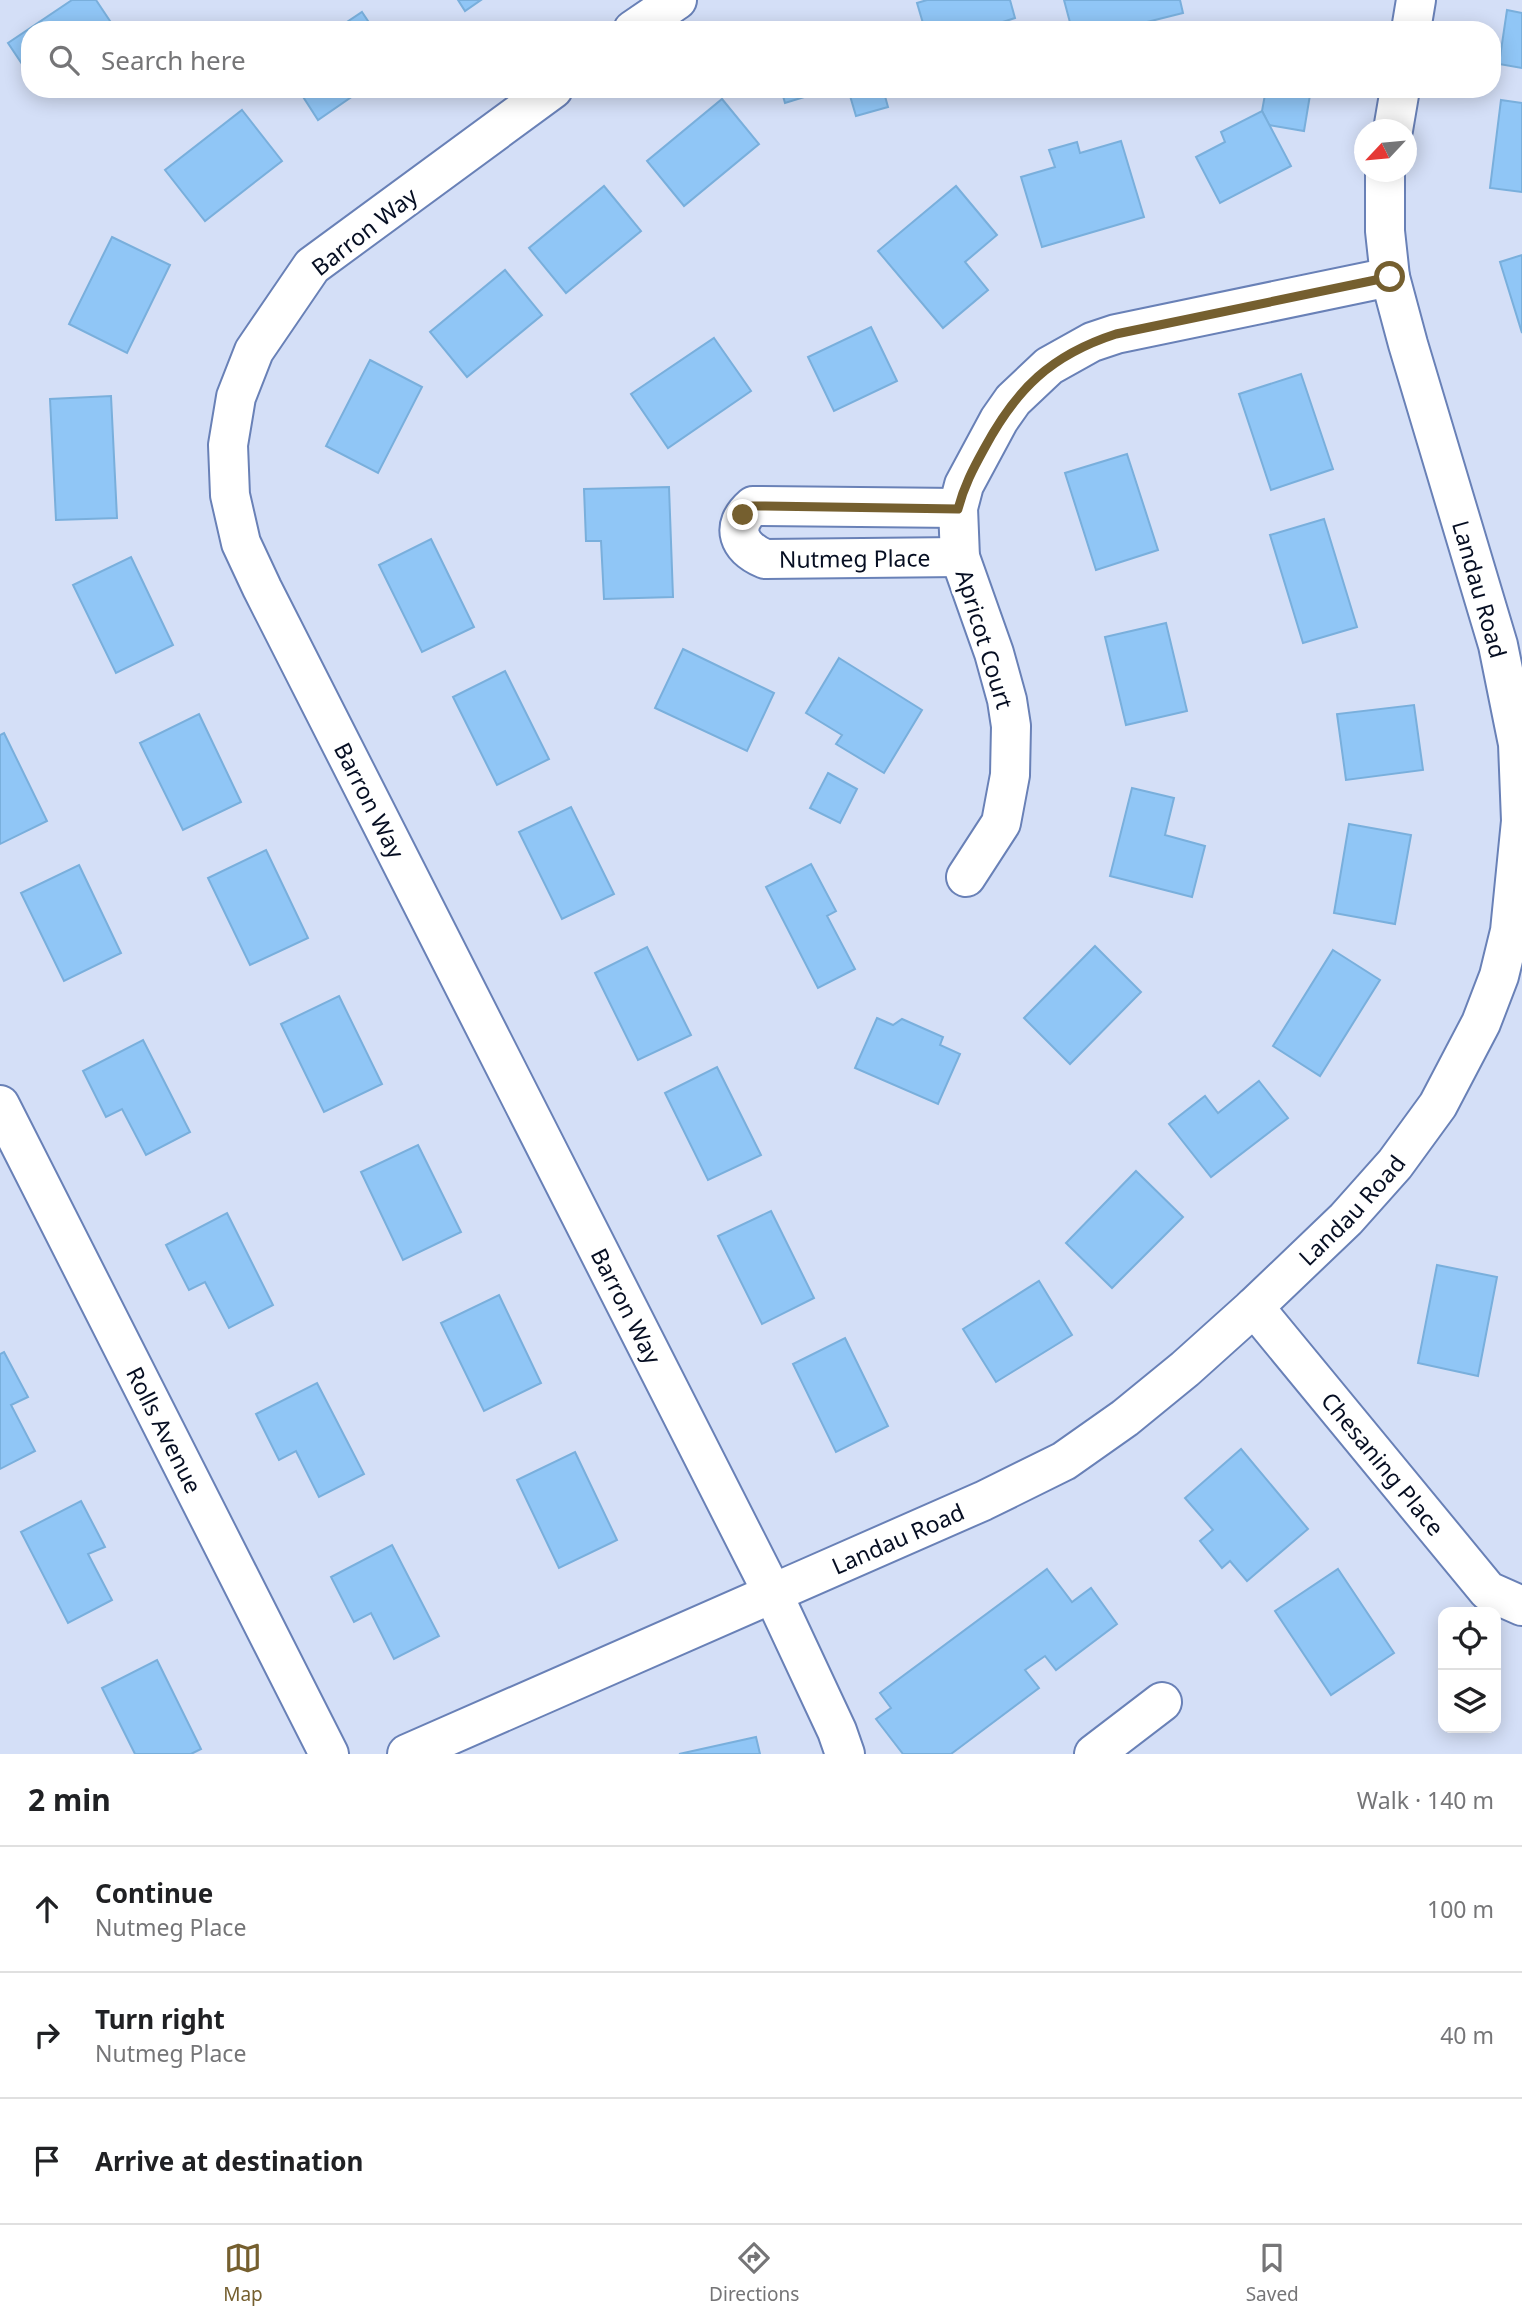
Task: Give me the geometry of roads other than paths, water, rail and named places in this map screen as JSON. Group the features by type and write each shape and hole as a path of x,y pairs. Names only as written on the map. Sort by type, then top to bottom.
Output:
{"street":[{"path":"647,21 677,0"},
{"path":"1412,21 1416,0"},
{"name":"Barron Way","path":"541,98 312,266 254,351 236,397 228,445 230,495 241,543 262,588 772,1592 837,1731 845,1754"},
{"path":"1395,119 1398,98"},
{"name":"Landau Road","path":"407,1754 983,1501 1064,1461 1135,1410 1254,1307 1346,1219 1395,1164 1438,1105 1481,1023 1516,932 1521,821 1518,744 1498,645 1390,277 1385,231 1385,182"},
{"name":"Nutmeg Place","path":"958,509 752,506 743,515 741,538 746,548 765,559 960,558 958,509 964,485 999,420 1013,400 1049,366 1092,342 1116,334 1390,277"},
{"name":"Apricot Court","path":"960,558 994,653 1011,726 1010,775 1001,823 965,877"},
{"name":"Rolls Avenue","path":"0,1105 329,1754"},
{"name":"Chesaning Place","path":"1254,1307 1488,1591 1522,1606"},
{"path":"1117,1747 1161,1702"}]}
